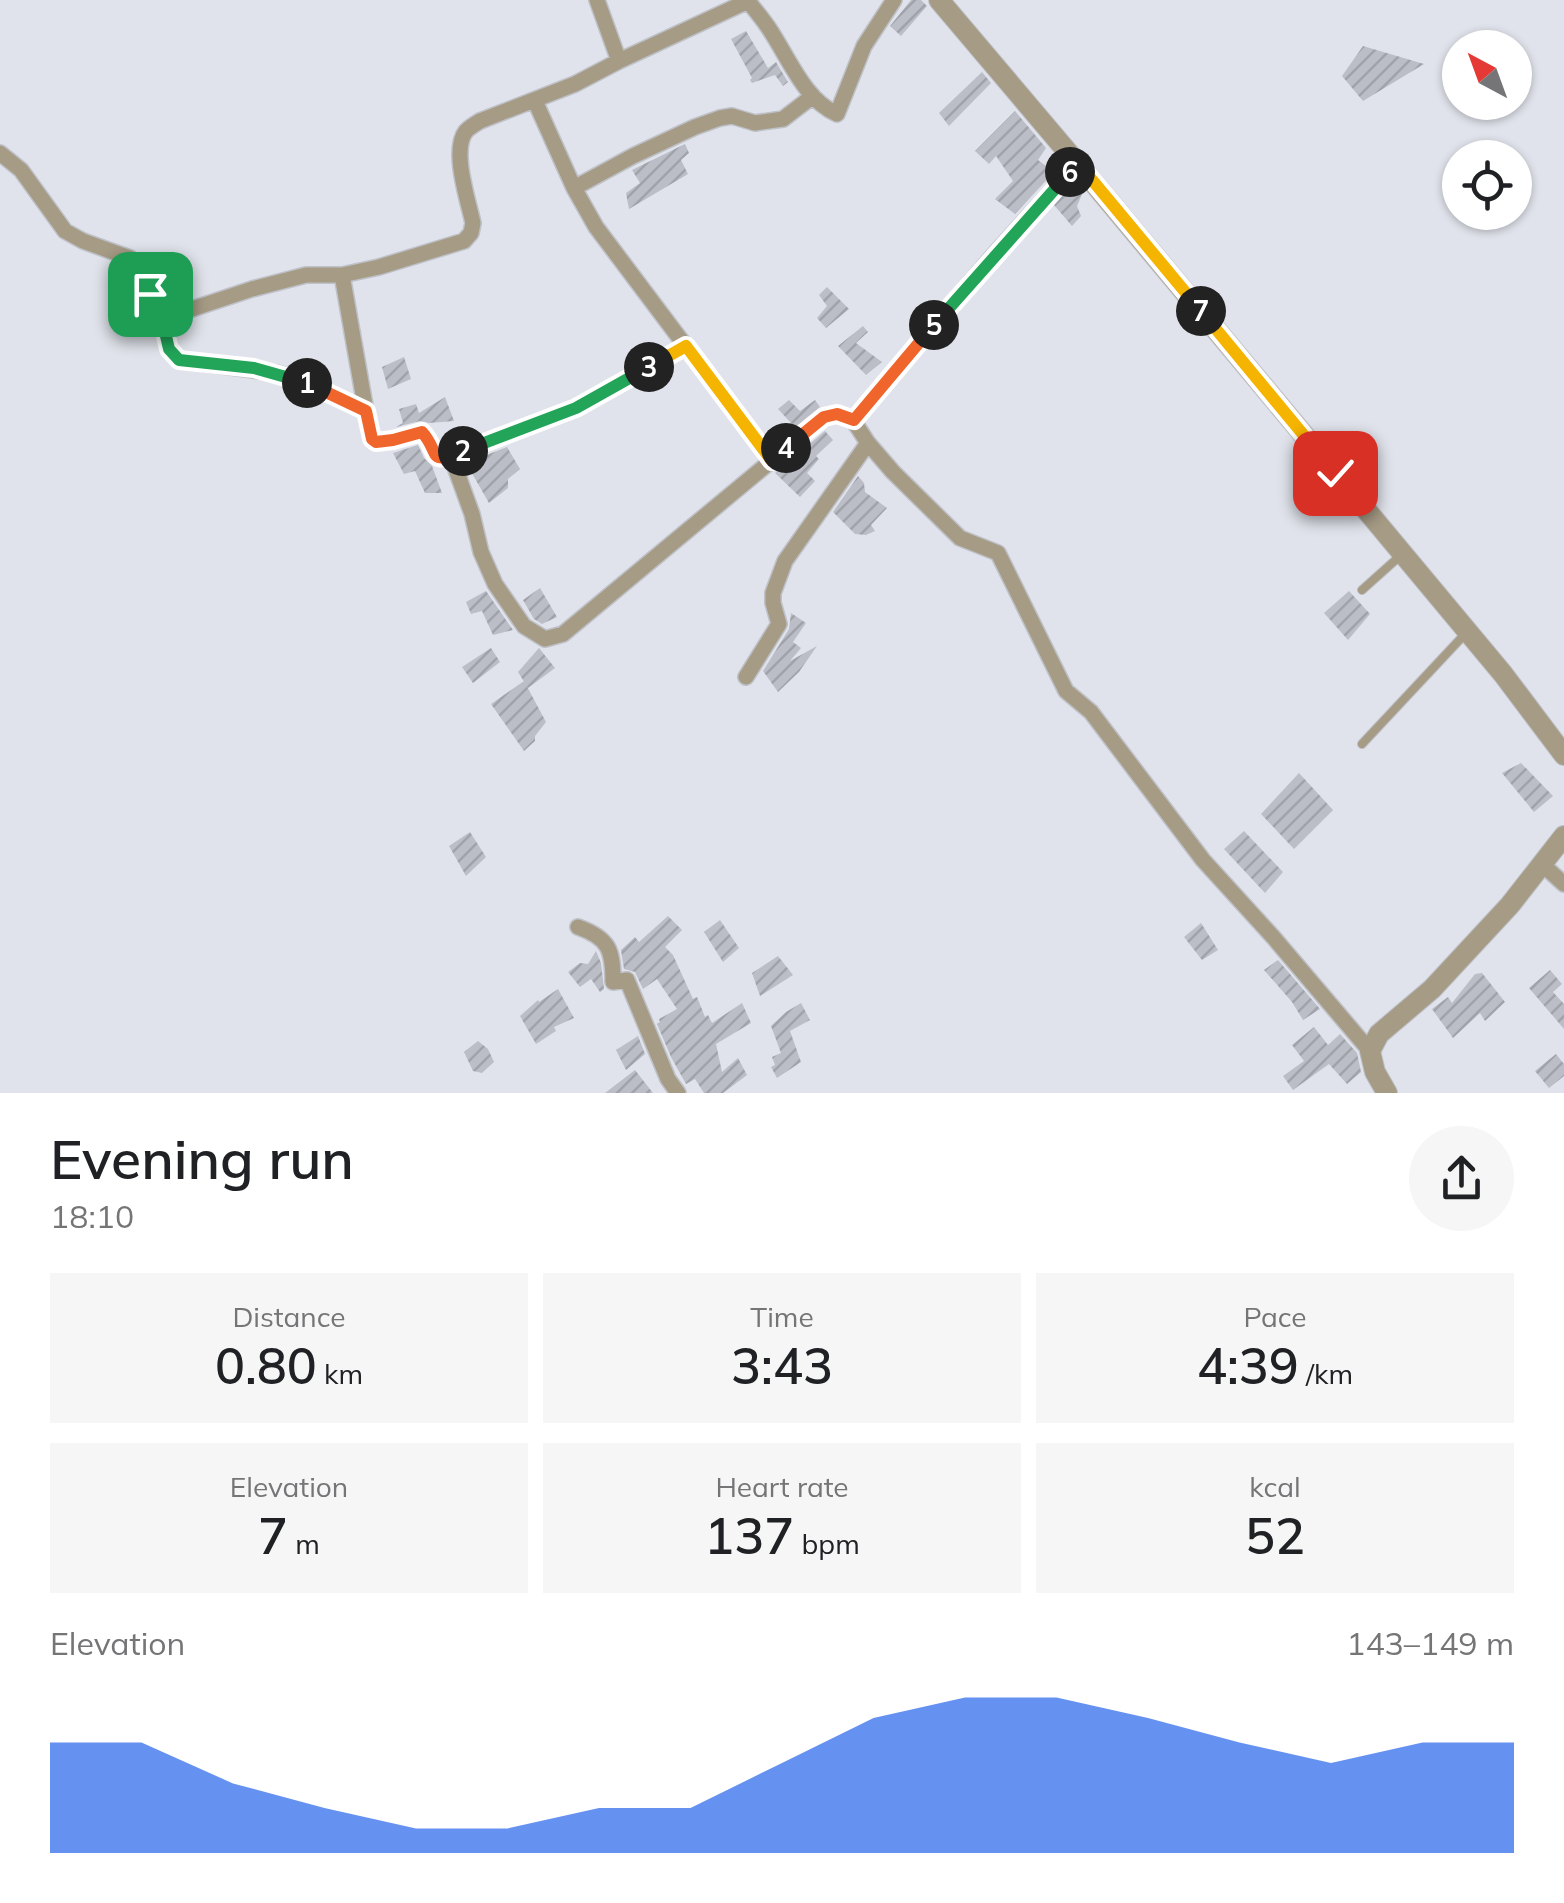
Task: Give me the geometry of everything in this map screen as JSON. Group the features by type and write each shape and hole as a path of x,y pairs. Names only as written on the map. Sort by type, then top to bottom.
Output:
{"street":[{"path":"597,0 619,61"},
{"path":"162,319 252,289 306,276 379,267 458,244 467,239 473,223 459,151 464,135 480,121 576,84 747,1 812,96 827,110 840,113 864,46 894,0"},
{"path":"938,0 1504,674 1564,755"},
{"path":"574,188 694,127 732,116 755,122 783,119 812,96"},
{"path":"536,101 574,188 596,227 772,461"},
{"path":"0,153 28,178 65,231 130,258 162,319 169,349 179,360 276,373 301,380 366,411"},
{"path":"854,420 992,257 1078,163"},
{"path":"342,274 372,439 393,440 422,432 434,455 440,458 576,408 686,346"},
{"path":"451,456 472,514 480,552 495,584 524,626 545,639 564,634 824,417 837,414 854,420 893,472 960,538 998,553 1066,691 1091,712 1203,860 1345,1019 1370,1052 1374,1072 1387,1093"},
{"path":"746,677 779,624 773,593 785,562 868,442"},
{"path":"1370,1052 1378,1034 1432,988 1510,905 1564,836"},
{"path":"1543,864 1564,884"},
{"path":"578,927 600,935 613,958 613,982 627,980 668,1079 678,1093"}],"lane":[{"path":"1362,590 1403,554"},
{"path":"1362,744 1468,631"}],"building":[{"path":"911,0 921,0 927,6 901,36 890,26"},
{"path":"746,31 768,68 776,62 788,82 783,86 775,75 752,83 731,39"},
{"path":"1363,46 1424,64 1363,101 1342,76"},
{"path":"982,72 991,83 949,126 939,113"},
{"path":"1015,111 1046,148 1038,160 1054,172 1015,214 995,199 1013,181 996,156 989,164 975,151"},
{"path":"685,144 689,153 681,160 688,174 629,209 626,193 640,183 632,170"},
{"path":"1075,182 1083,192 1077,206 1081,216 1072,226 1054,205"},
{"path":"827,287 849,309 826,328 817,318 827,306 819,295"},
{"path":"863,326 868,332 856,343 882,362 866,375 838,346"},
{"path":"404,357 411,379 388,389 382,367"},
{"path":"445,397 454,421 420,421 396,427 403,423 399,409 416,404 419,413"},
{"path":"789,400 800,411 815,400 820,407 774,444 772,428 792,424 778,409"},
{"path":"825,431 833,440 816,456 819,459 807,473 815,481 800,497 775,473"},
{"path":"418,445 432,466 442,493 425,493 415,471 404,474 393,453"},
{"path":"507,447 520,469 508,479 508,488 489,503 466,463"},
{"path":"858,476 865,492 887,508 871,525 875,531 866,535 855,534 833,512"},
{"path":"540,588 557,617 542,624 534,619 523,600"},
{"path":"486,591 513,630 493,635 482,611 471,614 466,602"},
{"path":"1349,591 1370,614 1348,640 1324,613"},
{"path":"791,613 806,623 793,642 801,648 790,661 817,646 799,672 778,692 763,671 789,629"},
{"path":"491,648 500,662 473,683 462,667"},
{"path":"539,648 555,668 528,688 518,672"},
{"path":"524,681 546,722 524,751 491,704"},
{"path":"1521,763 1553,796 1534,812 1502,773"},
{"path":"1299,773 1333,810 1294,849 1261,814"},
{"path":"1244,831 1283,872 1265,893 1224,849"},
{"path":"470,832 486,857 466,876 449,846"},
{"path":"668,916 682,930 665,947 705,1017 708,1015 712,1023 742,1003 751,1023 716,1044 722,1072 738,1058 747,1075 723,1093 704,1093 695,1079 686,1084 657,1024 677,1009 657,979 643,989 635,972 624,969 621,950 635,937 639,942"},
{"path":"720,920 739,948 723,962 704,932"},
{"path":"1201,923 1218,950 1202,960 1184,937"},
{"path":"596,951 604,989 600,992 591,979 580,987 568,972 580,963 588,964"},
{"path":"778,956 793,975 760,996 752,973"},
{"path":"1278,960 1320,1009 1303,1020 1264,970"},
{"path":"1550,970 1562,984 1553,992 1564,1004 1564,1029 1529,988"},
{"path":"1482,973 1505,1002 1485,1021 1480,1013 1453,1038 1432,1009 1448,997 1452,1003 1475,974"},
{"path":"558,989 574,1018 554,1027 556,1031 536,1044 520,1016"},
{"path":"801,1003 810,1020 790,1031 801,1062 777,1078 771,1067 775,1065 772,1057 781,1053 771,1026"},
{"path":"1314,1027 1328,1045 1340,1034 1357,1053 1361,1072 1347,1084 1329,1064 1293,1090 1283,1076 1304,1061 1292,1045"},
{"path":"638,1036 645,1054 626,1070 616,1050"},
{"path":"478,1041 488,1049 494,1062 482,1073 473,1071 464,1052"},
{"path":"1556,1054 1564,1064 1564,1076 1549,1088 1535,1071"},
{"path":"635,1070 653,1093 605,1093"}],"route":[{"path":"150,294 162,319 169,349 179,360 254,368 301,380 366,411 376,442 422,432 434,455 440,458 576,408 686,346 772,461 824,417 837,414 854,420 992,257 1078,163 1335,473"}]}
